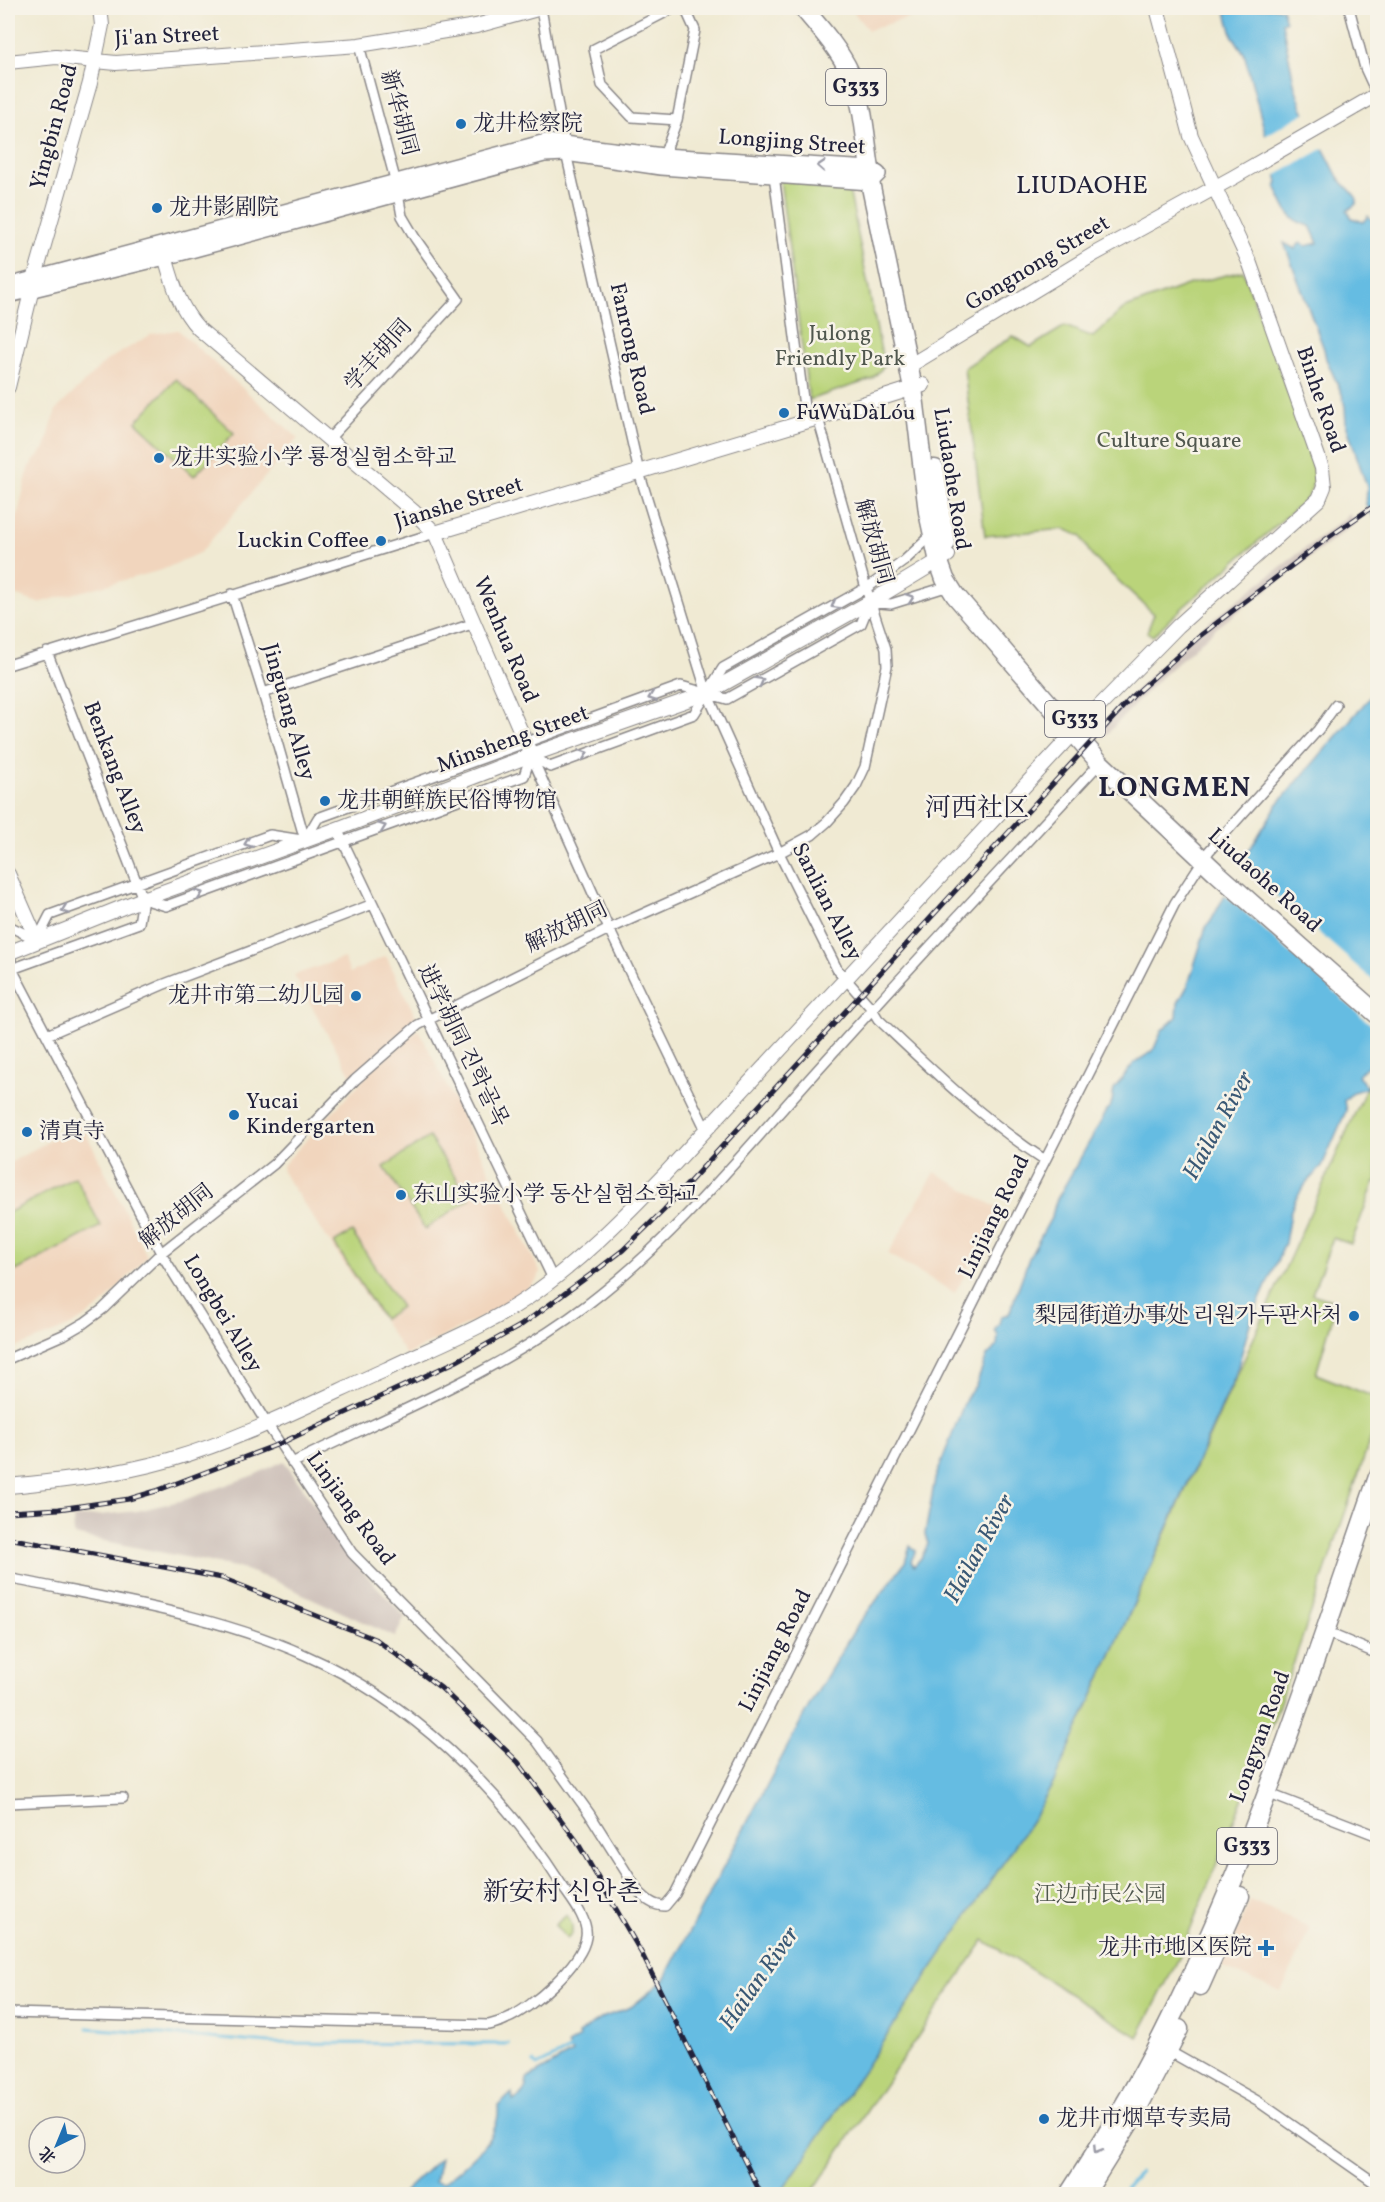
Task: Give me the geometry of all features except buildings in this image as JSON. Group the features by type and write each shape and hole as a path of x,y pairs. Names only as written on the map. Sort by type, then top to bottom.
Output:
{"highway":[{"name":"Liudaohe Road","path":"804,8 834,46 850,72 858,93 873,175 914,363 949,586 966,610 1077,729 1220,869 1377,1015"},
{"name":"Liudaohe Road","path":"819,8 854,57 863,76 868,94 873,175"},
{"name":"Liudaohe Road","path":"918,387 928,512 933,534 943,559 960,585 1077,729 1100,763 1206,855"},
{"name":"Liudaohe Road","path":"1220,869 1377,1001"},
{"name":"Longyan Road","path":"1273,1795 1377,1477"},
{"name":"Longyan Road","path":"1085,2194 1129,2124 1273,1795 1335,1636 1377,1511"},
{"name":"Longyan Road","path":"1070,2194 1163,2048"}],"main road":[{"name":"Longjing Street","path":"8,295 32,285 397,187 566,148 774,176 873,175"},
{"name":"Longjing Street","path":"662,161 873,175"},
{"name":"Longjing Street","path":"8,286 32,285"}],"street":[{"name":"Yingbin Road","path":"8,387 32,285 95,61 102,25 100,8"},
{"name":"Ji'an Street","path":"8,62 56,57 116,63 359,45 476,26 541,8"},
{"name":"Fanrong Road","path":"541,8 566,148 639,472 707,693"},
{"path":"674,8 594,49 602,85 632,117 677,120"},
{"path":"662,161 677,120 695,30 685,8"},
{"name":"Binhe Road","path":"1077,729 1178,626 1314,504 1324,488 1324,479 1314,444 1250,264 1191,136 1157,8"},
{"path":"1349,8 1373,96"},
{"name":"新华胡同","path":"359,45 397,187 402,216 458,299"},
{"name":"Gongnong Street","path":"914,363 1096,253 1234,177 1373,96"},
{"name":"解放胡同","path":"8,1359 27,1352 84,1323 103,1309 161,1253 274,1164 355,1080 410,1031 427,1019 609,929 779,853 812,835 827,822 856,786 865,766 887,666 886,649 812,420 774,176"},
{"name":"Wenhua Road","path":"164,251 177,295 189,319 427,523 435,533 609,929 706,1130"},
{"name":"学丰胡同","path":"329,439 458,299"},
{"name":"Jianshe Street","path":"8,665 232,594 918,387"},
{"path":"707,693 723,668 866,588 904,561 933,534"},
{"name":"Minsheng Street","path":"9,953 143,899 305,840 340,836 528,749 707,693 943,559"},
{"path":"870,602 891,604 949,586"},
{"name":"Jinguang Alley","path":"232,594 305,840"},
{"path":"263,693 475,623"},
{"name":"Benkang Alley","path":"47,652 143,899"},
{"name":"Sanlian Alley","path":"707,693 779,853 844,979 873,1010 878,1019 970,1106 1045,1160"},
{"name":"Linjiang Road","path":"267,1424 291,1463 361,1564 537,1741 589,1813 638,1891 648,1901 659,1906 666,1906 675,1894 1162,926 1206,855 1318,730 1336,705"},
{"path":"8,1486 79,1479 132,1469 180,1456 267,1424 464,1334 528,1298 620,1221 1077,729"},
{"path":"37,940 50,915 270,835 305,840 318,818 528,749"},
{"path":"291,1463 474,1377 531,1344 590,1304 673,1229 1100,763"},
{"path":"9,953 10,970 139,923 143,899 166,906 340,836"},
{"name":"进学胡同 진학골목","path":"340,836 553,1279"},
{"path":"8,874 37,940"},
{"path":"47,1035 162,985 373,904"},
{"path":"8,930 13,928 37,940"},
{"name":"Longbei Alley","path":"10,970 47,1035 161,1253 267,1424"},
{"path":"8,1578 212,1621 256,1635 307,1656 384,1698 458,1758 520,1825 544,1857 586,1928 586,1936 576,1961 568,1971 525,2008 507,2019 489,2025 8,2013"},
{"path":"1335,1636 1377,1654"},
{"path":"1273,1795 1377,1836"},
{"path":"8,1803 123,1798"},
{"path":"1163,2048 1259,2102 1377,2185"}],"shaded area":[{"path":"850,8 942,8 868,30"},
{"name":"龙井实验小学 룡정실험소학교","path":"178,330 298,438 201,552 162,570 38,603 8,593 8,555 29,467 45,448 56,410 106,361 152,334"},
{"path":"1350,514 1354,524 1215,629 1161,677 1103,738 1096,731 1188,638"},
{"name":"龙井市第二幼儿园","path":"386,956 416,1017 352,1077 294,975 344,958 350,973"},
{"name":"东山实验小学 동산실험소학교","path":"419,1030 540,1272 538,1279 506,1303 406,1355 283,1173 282,1166 375,1067"},
{"path":"81,1123 147,1256 103,1304 90,1314 71,1326 8,1351 8,1164"},
{"path":"935,1172 999,1209 955,1293 888,1254"},
{"path":"284,1461 351,1559 405,1617 395,1637 275,1581 240,1568 74,1535 73,1518 137,1511 184,1500 254,1475"},
{"name":"龙井市地区医院","path":"1250,1900 1311,1928 1281,1992 1222,1967"}],"green space":[{"name":"Julong Friendly Park","path":"847,179 884,366 872,379 809,400 780,180"},
{"name":"Culture Square","path":"1243,271 1310,451 1312,487 1307,498 1153,636 1147,632 1154,614 1091,555 1081,536 1064,529 985,536 964,368 1013,336 1031,347 1065,326 1093,337 1123,309 1190,284"},
{"path":"176,379 234,433 194,476 136,422"},
{"name":"江边市民公园","path":"1377,1070 1377,1183 1374,1183 1351,1244 1333,1238 1312,1294 1337,1302 1316,1374 1377,1398 1377,1420 1276,1714 1180,1956 1138,2037 984,1940 811,2194 780,2194 1032,1820 1054,1782 1369,1082"},
{"path":"429,1137 470,1199 425,1229 384,1167"},
{"path":"75,1177 101,1226 16,1271 8,1255 8,1213"},
{"path":"352,1232 401,1307 383,1319 334,1243"},
{"path":"567,1915 572,1925 572,1934 567,1939 555,1925"}],"water":[{"path":"1225,8 1282,8 1286,21 1282,23 1295,87 1302,107 1338,177 1357,199 1356,204 1347,211 1352,218 1363,222 1368,216 1377,225 1377,522 1366,505 1367,487 1346,424 1342,394 1326,359 1284,243 1295,249 1300,242 1306,246 1318,243 1310,226 1296,221 1288,212 1276,188 1278,182 1244,53 1232,35"},
{"name":"Hailan River","path":"1377,689 1377,1057 1358,1075 1367,1088 1353,1092 1344,1101 1346,1111 1322,1166 1295,1200 1290,1213 1285,1243 1251,1320 1235,1377 1054,1782 1032,1820 780,2194 402,2194 440,2158 435,2181 443,2183 452,2176 488,2140 498,2118 498,2106 512,2093 513,2101 522,2095 527,2079 572,2053 568,2045 579,2038 578,2034 604,2017 631,2007 663,1981 809,1706 856,1627 905,1563 910,1545 916,1551 911,1561 914,1566 921,1558 928,1544 925,1534 935,1479 966,1398 976,1385 987,1356 997,1346 998,1335 994,1331 1001,1316 1009,1314 1029,1258 1052,1216 1056,1201 1112,1102 1114,1089 1134,1063 1153,1051 1162,1030 1177,1017 1178,1003 1188,985 1206,927 1277,805"}],"pier":[{"path":"1308,111 1326,147 1273,177 1263,137"},
{"path":"1239,862 1377,984 1377,1030 1222,892"}],"waterway":[{"path":"88,2028 269,2043 509,2044"},
{"path":"534,2063 537,2066 573,2048"},
{"path":"1121,2194 1139,2173"}],"railway":[{"path":"8,1512 59,1509 129,1499 279,1444 457,1361 520,1326 601,1267 623,1250 664,1210 1133,696 1201,635 1329,537 1378,503"},
{"path":"8,1538 222,1578 377,1640 441,1688 518,1762 576,1840 642,1954 761,2194"}],"place":[{"name":"龙井检察院","path":"461,124"},
{"name":"龙井影剧院","path":"157,208"},
{"name":"FúWùDàLóu","path":"784,413"},
{"name":"龙井实验小学 룡정실험소학교","path":"159,458"},
{"name":"Luckin Coffee","path":"381,541"},
{"name":"龙井朝鲜族民俗博物馆","path":"325,801"},
{"name":"龙井市第二幼儿园","path":"356,996"},
{"name":"Yucai Kindergarten","path":"234,1115"},
{"name":"清真寺","path":"27,1132"},
{"name":"东山实验小学 동산실험소학교","path":"401,1195"},
{"name":"梨园街道办事处 리원가두판사처","path":"1354,1316"},
{"name":"龙井市地区医院","path":"1266,1948"},
{"name":"龙井市烟草专卖局","path":"1044,2119"}],"district":[{"name":"LIUDAOHE","path":"1082,186"},
{"name":"LONGMEN","path":"1175,788"},
{"name":"河西社区","path":"977,809"},
{"name":"新安村 신안촌","path":"562,1893"}]}
